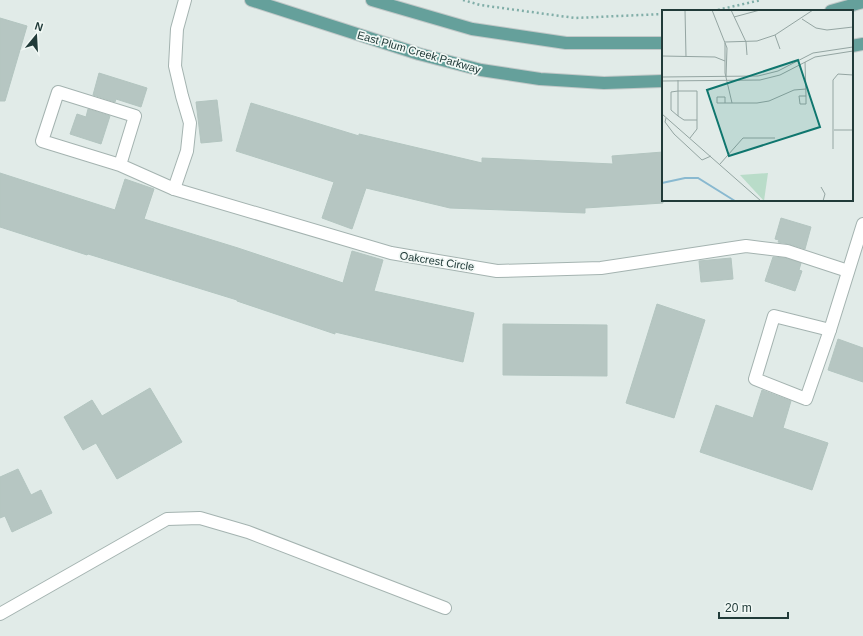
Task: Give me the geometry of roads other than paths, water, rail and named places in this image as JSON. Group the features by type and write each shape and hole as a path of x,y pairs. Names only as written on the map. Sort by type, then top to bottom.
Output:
{"main road":[{"name":"East Plum Creek Parkway","path":"251,0 419,54 481,70 540,79 604,83 662,81"},
{"path":"372,0 472,29 566,43 662,43"},
{"path":"835,10 863,2"},
{"path":"853,46 863,44"}],"street":[{"path":"174,190 187,151 190,123 182,96 176,66 177,29 185,0"},
{"name":"Oakcrest Circle","path":"120,165 135,116 58,92 42,141 120,165 174,190 391,253 497,271 601,268 746,246 787,251 848,271"},
{"path":"830,330 774,316 755,379 806,399 830,330 863,224"},
{"path":"0,614 167,519 200,518 248,532 445,608"}]}
